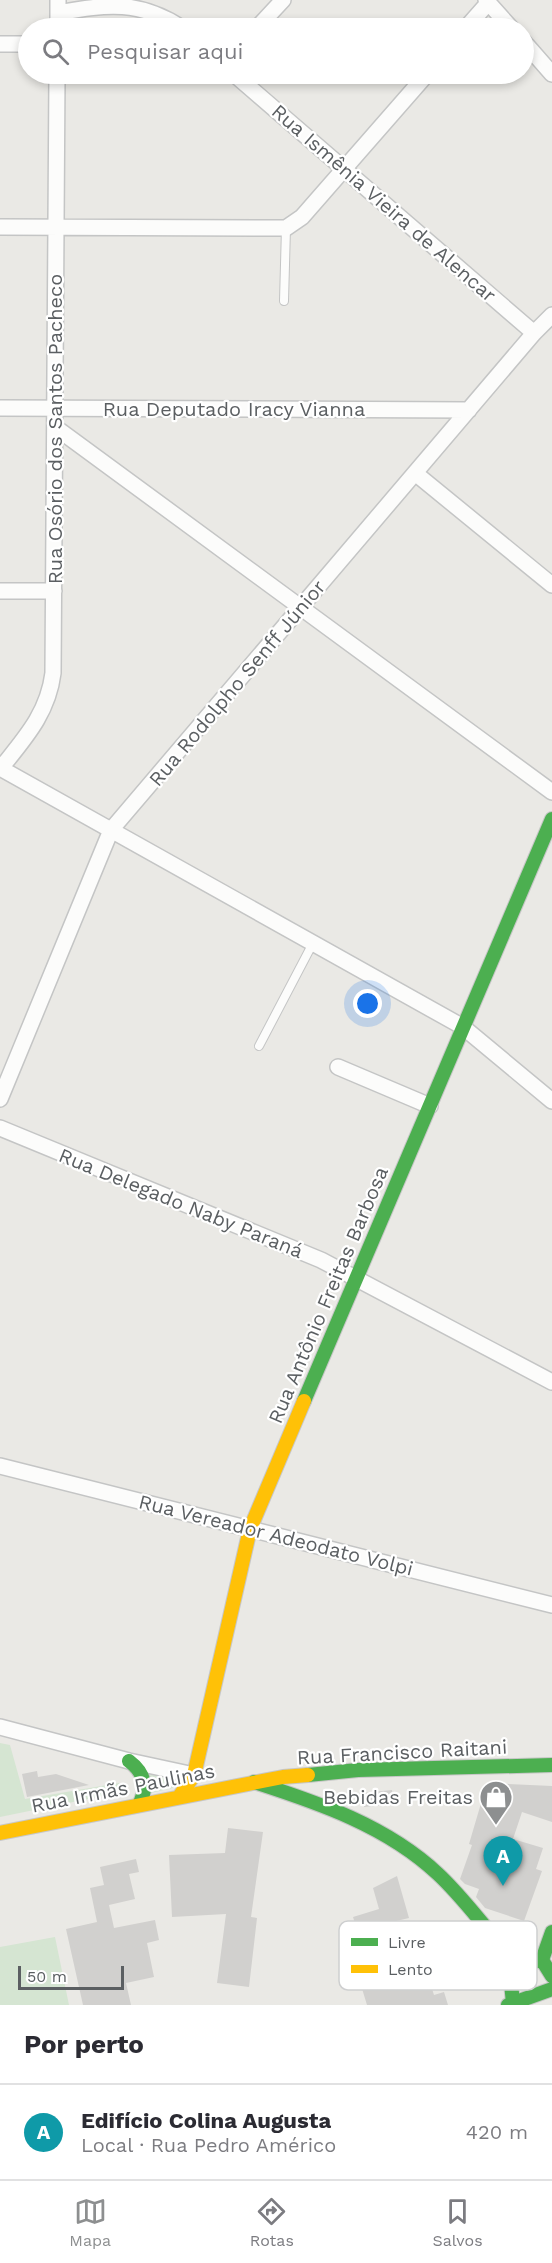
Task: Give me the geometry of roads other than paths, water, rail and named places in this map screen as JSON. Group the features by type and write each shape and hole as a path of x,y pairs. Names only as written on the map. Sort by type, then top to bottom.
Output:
{"street":[{"path":"266,18 283,0"},
{"path":"474,18 487,1 502,18"},
{"path":"58,14 102,5 135,3 150,7 168,18"},
{"path":"0,44 18,44"},
{"path":"534,53 552,74"},
{"name":"Rua Osório dos Santos Pacheco","path":"0,768 32,729 47,702 53,674 57,84"},
{"name":"Rua Ismênia Vieira de Alencar","path":"246,84 534,333"},
{"path":"0,227 286,228 302,217 418,84"},
{"name":"Rua Rodolpho Senff Júnior","path":"0,1098 111,830 534,333 552,315"},
{"name":"Rua Deputado Iracy Vianna","path":"0,408 469,410"},
{"path":"55,427 552,792"},
{"path":"415,473 552,585"},
{"path":"0,591 54,591"},
{"path":"0,768 463,1028 552,1101"},
{"name":"Rua Antônio Freitas Barbosa","path":"178,1797 194,1775 250,1528 552,819"},
{"path":"338,1067 430,1106"},
{"name":"Rua Delegado Naby Paraná","path":"0,1128 321,1260 552,1382"},
{"name":"Rua Vereador Adeodato Volpi","path":"0,1466 552,1605"},
{"path":"0,1727 129,1761 194,1775"},
{"path":"129,1761 144,1775 145,1796 139,1805"},
{"name":"Rua Francisco Raitani","path":"254,1782 358,1770 552,1765"},
{"path":"254,1782 341,1814 392,1840 437,1874 479,1921"},
{"name":"Rua Irmãs Paulinas","path":"0,1833 254,1782"},
{"path":"537,1962 542,1960 552,1932"},
{"path":"542,1960 552,1976"},
{"path":"511,2004 552,1989"}],"lane":[{"path":"284,301 286,228"},
{"path":"259,1046 313,943"}],"place":[{"name":"Bebidas Freitas","path":"496,1826"},
{"name":"Edifício Colina Augusta","path":"503,1886"}]}
